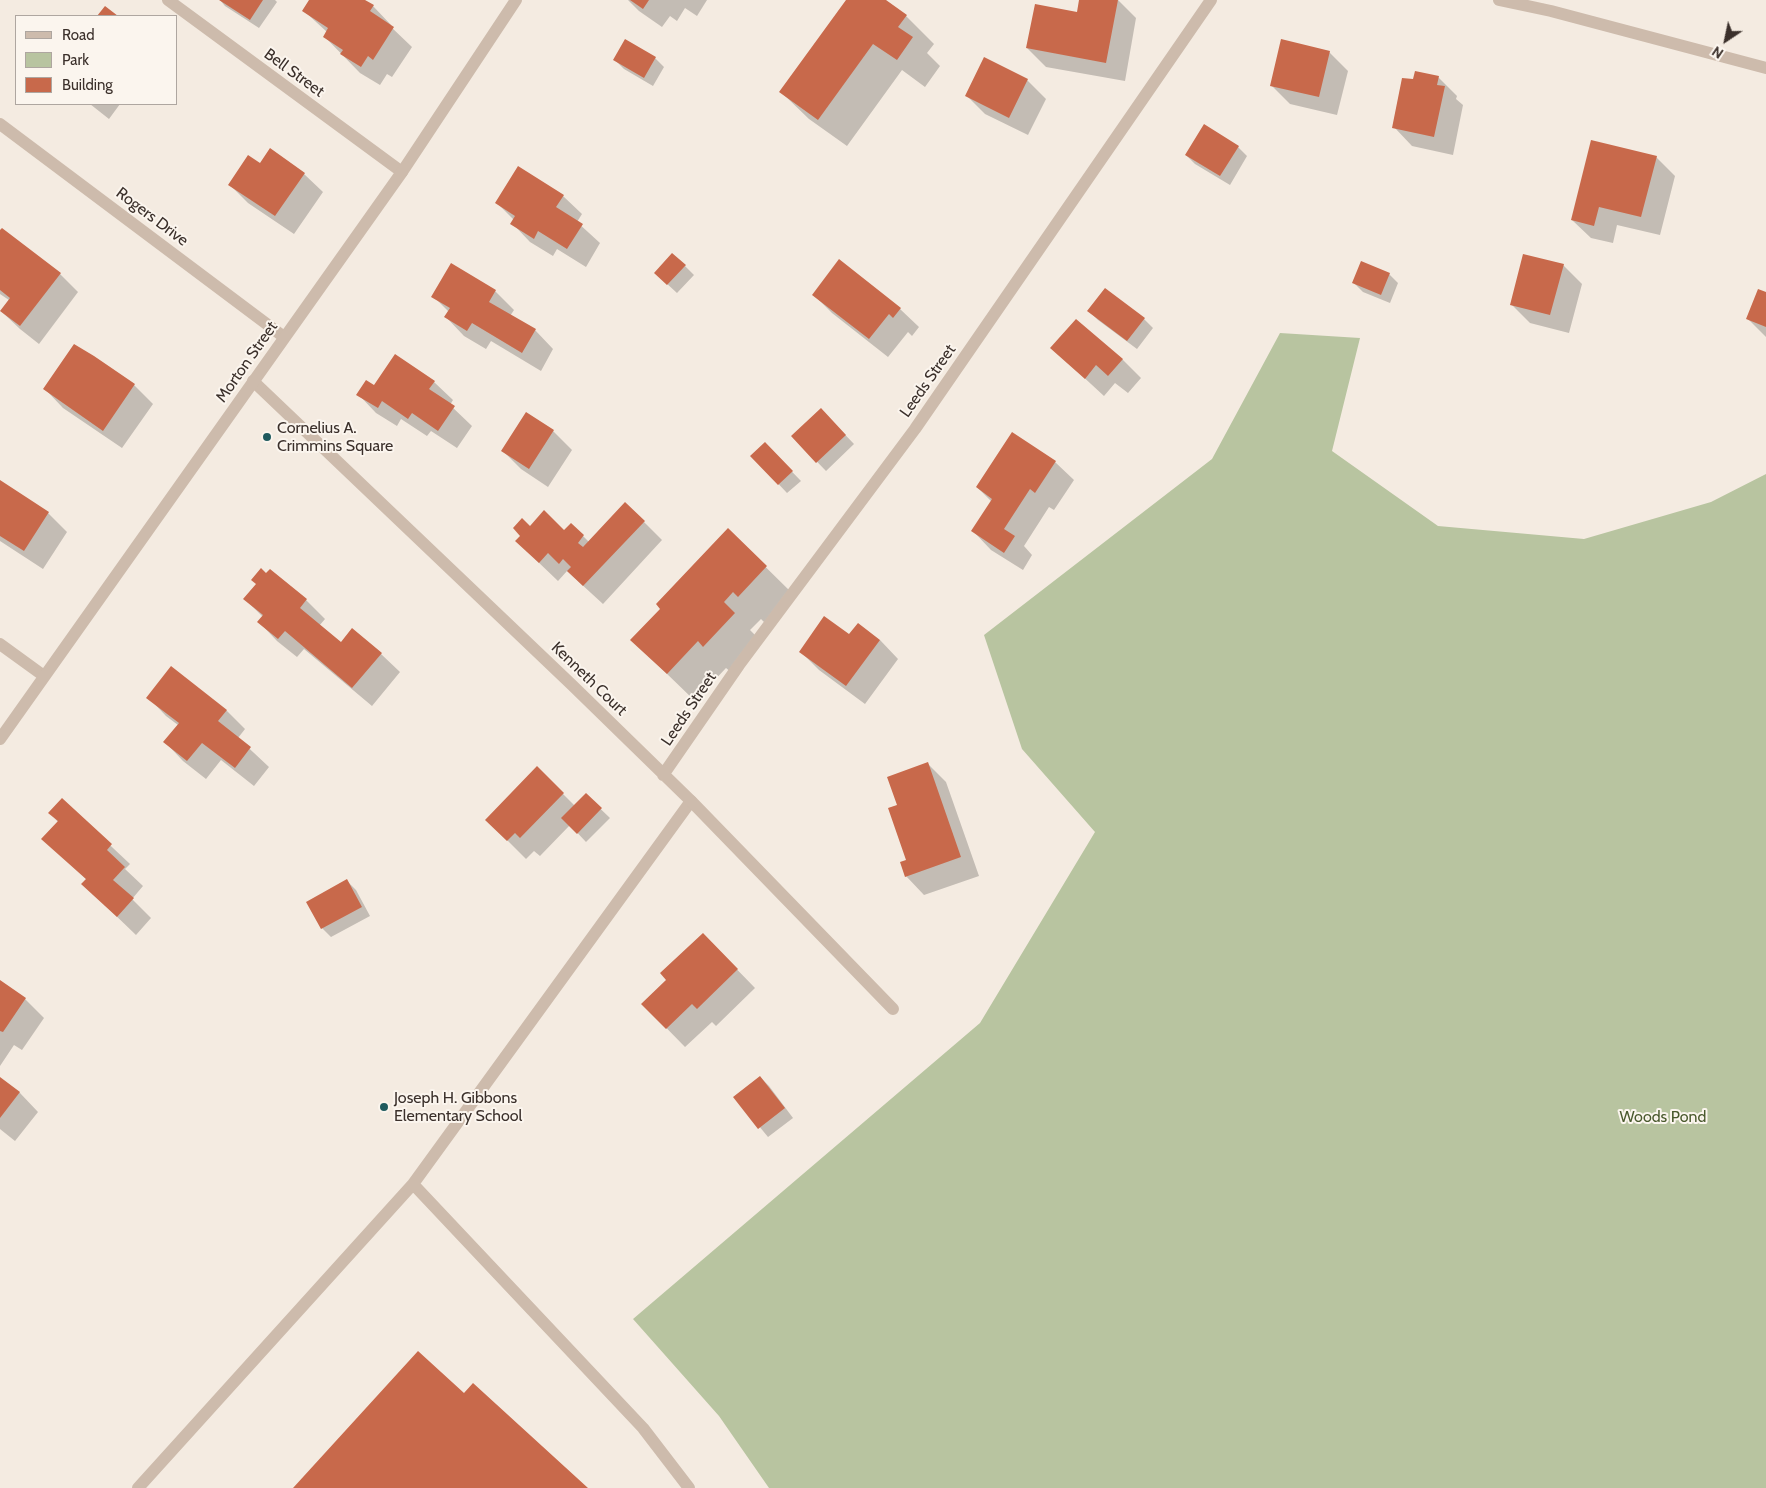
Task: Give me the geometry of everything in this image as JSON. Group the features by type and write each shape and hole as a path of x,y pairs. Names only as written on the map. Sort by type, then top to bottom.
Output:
{"street":[{"name":"Bell Street","path":"168,0 402,172"},
{"name":"Morton Street","path":"0,739 402,172 516,0"},
{"name":"Leeds Street","path":"663,775 739,665 915,428 1211,0"},
{"path":"1499,0 1561,14 1766,68"},
{"name":"Rogers Drive","path":"0,124 284,337"},
{"name":"Kenneth Court","path":"254,381 385,509 572,685 690,801 893,1009"},
{"path":"0,644 44,676"},
{"path":"138,1488 413,1184 690,801"},
{"path":"413,1184 643,1428 689,1488"}],"green space":[{"name":"Woods Pond","path":"1280,333 1360,338 1332,451 1438,526 1584,539 1711,502 1766,474 1766,1488 769,1488 719,1416 633,1319 980,1023 1095,832 1022,749 984,635 1212,459"}],"building":[{"path":"219,0 263,0 250,20"},
{"path":"309,0 365,0 374,5 370,11 394,27 373,60 368,56 361,67 340,54 343,50 323,37 328,28 302,11"},
{"path":"630,0 649,0 643,9"},
{"path":"846,0 886,0 907,15 898,27 913,37 897,60 873,44 818,120 779,92"},
{"path":"1079,0 1118,0 1106,63 1026,48 1035,4 1077,12"},
{"path":"105,6 117,15 98,15"},
{"path":"625,39 656,57 644,78 613,60"},
{"path":"1281,39 1330,51 1319,97 1270,86"},
{"path":"984,57 1028,79 1009,118 965,96"},
{"path":"1415,71 1439,76 1437,85 1445,86 1434,137 1392,128 1402,78 1413,79"},
{"path":"1204,124 1239,146 1220,176 1185,155"},
{"path":"1591,140 1657,156 1641,217 1599,207 1594,226 1571,220"},
{"path":"270,148 305,173 275,216 228,185 248,155 260,163"},
{"path":"518,166 564,195 556,207 583,224 567,249 538,231 534,239 510,224 515,216 495,203"},
{"path":"2,228 61,273 20,326 0,311 10,298 0,290 0,230"},
{"path":"672,253 686,265 667,285 654,273"},
{"path":"1523,254 1564,264 1550,315 1510,305"},
{"path":"839,259 901,308 893,318 889,314 869,339 812,295"},
{"path":"1361,261 1390,273 1381,295 1352,283"},
{"path":"451,263 496,290 489,302 536,329 522,353 472,323 467,331 444,317 450,308 431,297"},
{"path":"1105,288 1145,318 1127,341 1087,311"},
{"path":"1758,289 1766,292 1766,327 1746,319"},
{"path":"1076,319 1123,359 1108,376 1096,365 1085,379 1050,348"},
{"path":"74,344 135,384 103,431 43,389"},
{"path":"395,354 435,381 429,389 455,406 438,431 412,413 408,419 382,401 378,408 356,395 366,380 374,385"},
{"path":"821,408 846,435 816,463 791,436"},
{"path":"526,412 554,430 529,469 501,451"},
{"path":"1012,432 1056,461 1035,493 1030,489 1004,529 1015,536 1004,553 971,531 992,499 976,487"},
{"path":"765,442 793,471 778,485 750,456"},
{"path":"0,480 49,512 24,551 0,536"},
{"path":"625,502 645,521 583,586 567,571 571,567 563,559 559,564 548,553 539,563 515,541 520,536 513,528 522,518 530,526 544,510 564,530 571,523 584,535 578,543 583,547"},
{"path":"728,528 767,566 738,597 733,592 724,602 735,613 703,647 698,641 667,674 630,640 660,609 656,604"},
{"path":"261,568 266,573 270,569 307,599 300,608 341,642 352,628 382,653 352,688 285,631 278,639 257,622 263,615 243,599 256,584 251,580"},
{"path":"824,616 849,634 858,623 880,640 846,686 799,652"},
{"path":"171,666 227,710 218,721 251,747 235,768 202,743 187,761 163,742 179,723 146,698"},
{"path":"928,762 961,857 905,877 900,862 906,860 888,808 897,805 887,777"},
{"path":"537,766 564,793 520,838 515,833 507,841 485,820"},
{"path":"586,793 602,808 577,834 561,818"},
{"path":"62,798 112,844 107,850 125,867 113,880 134,898 117,917 81,884 86,879 41,839 58,821 48,813"},
{"path":"347,879 362,907 321,929 306,902"},
{"path":"703,933 738,969 697,1009 692,1004 666,1029 641,1004 666,980 660,973"},
{"path":"0,980 26,998 3,1032 0,1031"},
{"path":"760,1076 785,1108 758,1129 733,1097"},
{"path":"0,1077 20,1092 0,1118"},
{"path":"418,1351 464,1393 473,1383 588,1488 293,1488"}],"place":[{"name":"Cornelius A. Crimmins Square","path":"267,437"},
{"name":"Joseph H. Gibbons Elementary School","path":"384,1107"}]}
